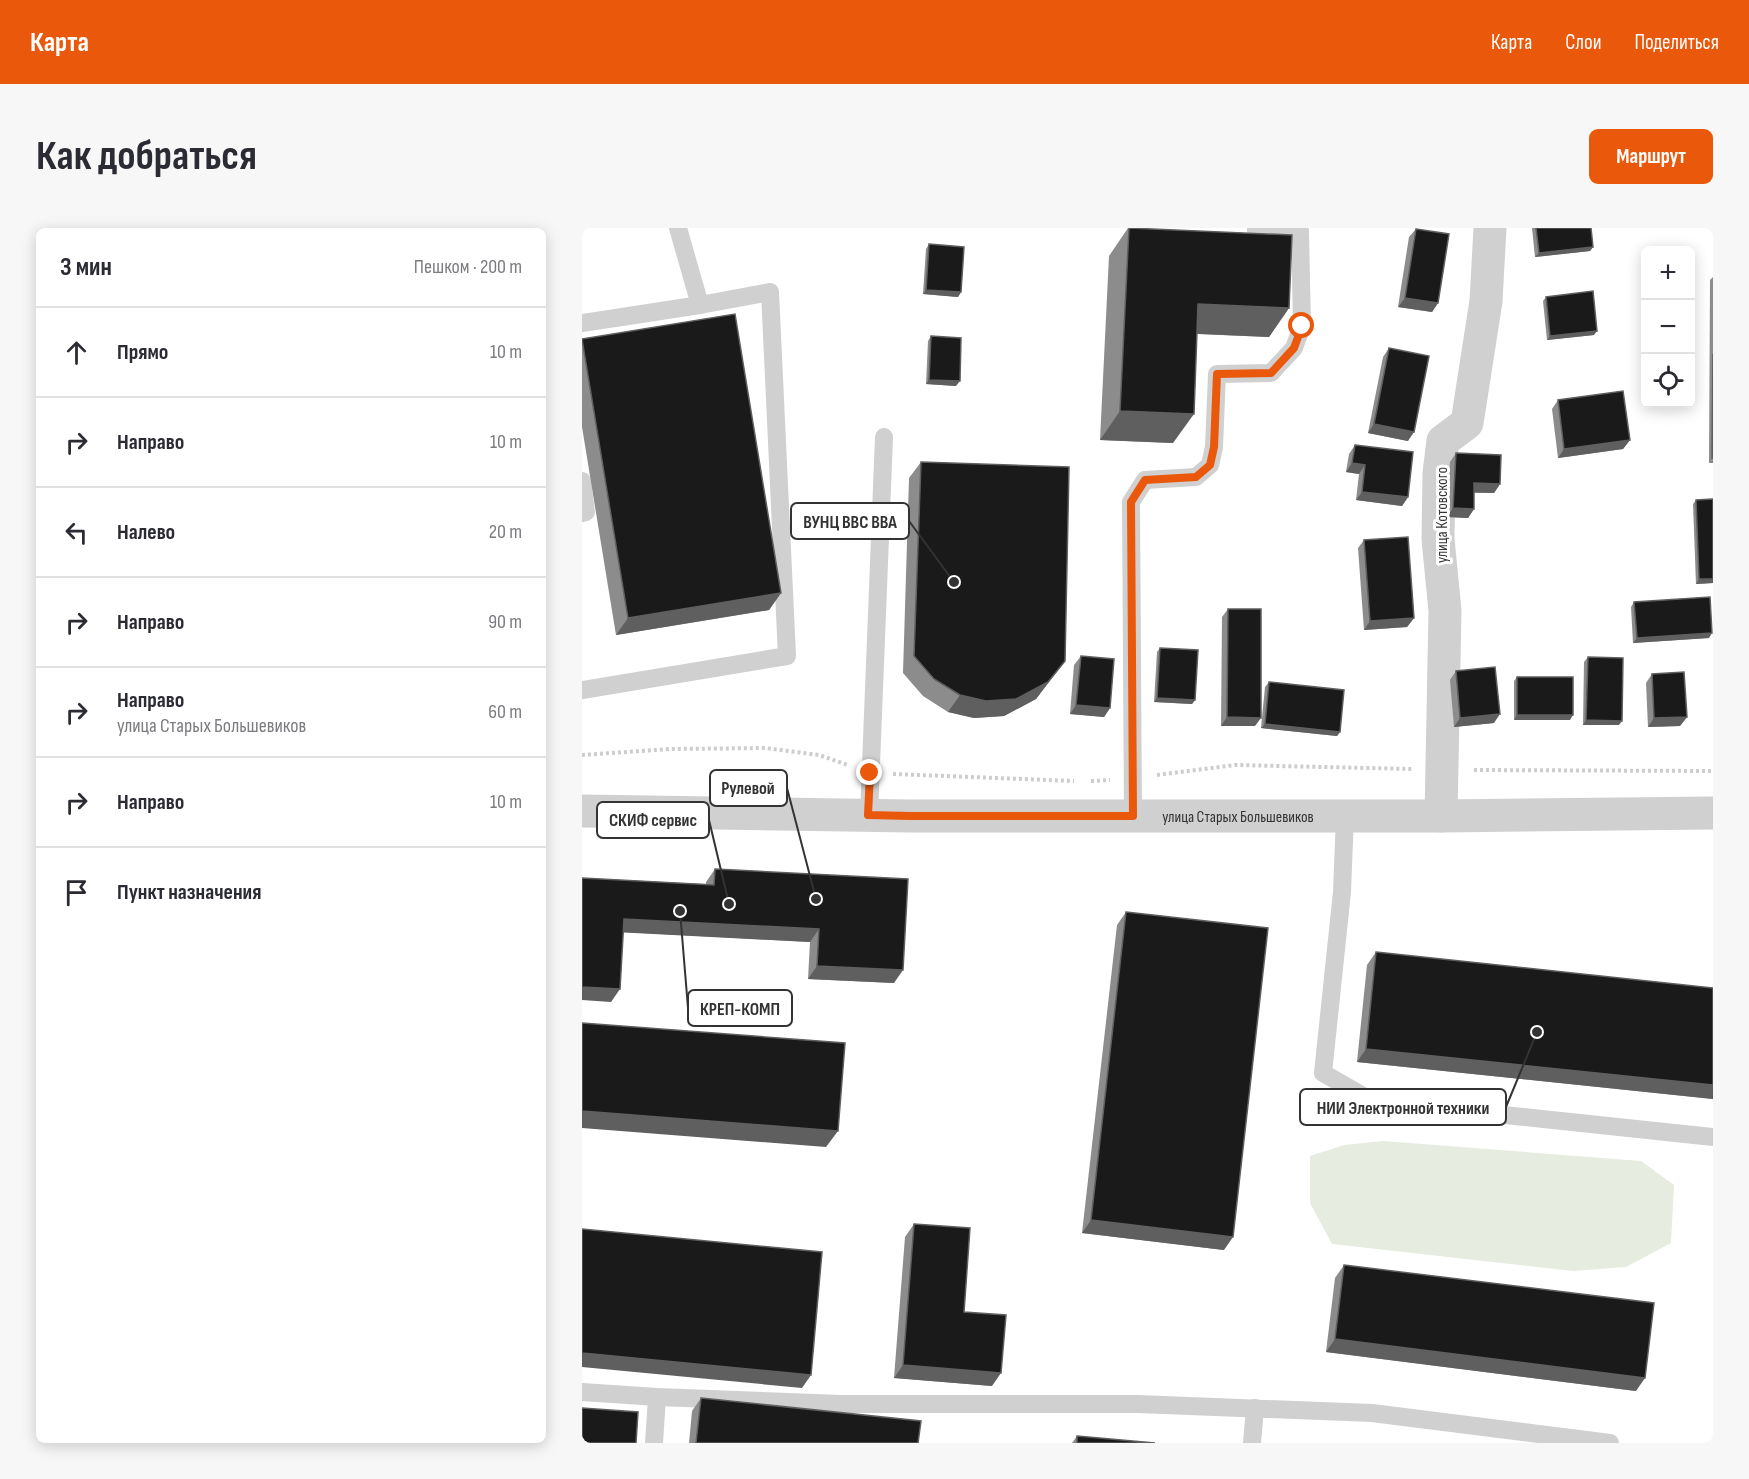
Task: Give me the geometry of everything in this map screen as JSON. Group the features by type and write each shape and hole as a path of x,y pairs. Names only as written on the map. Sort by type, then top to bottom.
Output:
{"street":[{"name":"улица Котовского","path":"1441,816 1444,612 1438,539 1438,473 1443,441 1467,423 1485,301 1490,228"},
{"name":"улица Старых Большевиков","path":"582,811 910,816 1441,816 1713,813"}],"lane":[{"path":"678,228 700,305"},
{"path":"1133,816 1131,502 1145,480 1196,477 1210,465 1214,447 1217,374 1271,373 1294,348 1302,326 1300,231 1256,231 1256,228"},
{"path":"582,323 770,292 787,656 582,690"},
{"path":"868,815 884,437"},
{"path":"582,481 586,512 582,513"},
{"path":"1345,816 1341,892 1323,1073 1372,1101 1713,1137"},
{"path":"582,1392 841,1404 1138,1404 1372,1413 1610,1443"},
{"path":"654,1443 657,1397"},
{"path":"1252,1443 1255,1408"}],"shaded area":[{"path":"1383,1141 1641,1161 1674,1185 1671,1243 1626,1267 1573,1271 1332,1244 1310,1203 1310,1156 1344,1145"}],"building":[{"path":"1129,228 1292,235 1289,308 1198,304 1194,414 1120,411"},
{"path":"1536,228 1591,228 1593,247 1539,253"},
{"path":"1416,229 1449,234 1438,303 1405,298"},
{"path":"929,244 964,247 961,292 926,290"},
{"path":"1593,291 1597,331 1550,336 1546,297"},
{"path":"735,314 781,593 628,618 582,339"},
{"path":"931,336 961,338 960,381 929,380"},
{"path":"1389,348 1429,356 1414,432 1374,424"},
{"path":"1713,354 1713,458 1712,458"},
{"path":"1623,391 1630,440 1564,449 1558,400"},
{"path":"1355,445 1413,452 1408,497 1362,492 1365,465 1352,463"},
{"path":"1456,453 1501,455 1500,484 1474,483 1474,509 1453,508"},
{"path":"921,462 1069,467 1065,661 1048,682 1016,699 986,701 960,695 934,679 914,656"},
{"path":"1713,499 1713,579 1699,579 1696,500"},
{"path":"1408,537 1414,618 1370,621 1364,540"},
{"path":"1710,597 1712,633 1637,638 1634,602"},
{"path":"1228,609 1261,609 1261,718 1227,717"},
{"path":"1160,648 1198,650 1195,700 1157,698"},
{"path":"1081,656 1114,659 1110,708 1076,705"},
{"path":"1588,657 1623,658 1622,721 1586,720"},
{"path":"1495,667 1500,714 1460,718 1456,671"},
{"path":"1684,672 1687,717 1654,718 1652,674"},
{"path":"1517,677 1573,677 1573,715 1517,715"},
{"path":"1269,682 1344,690 1340,732 1265,724"},
{"path":"715,869 908,879 903,970 817,966 819,929 624,919 620,989 582,987 582,878 714,885"},
{"path":"1126,912 1268,928 1233,1237 1091,1220"},
{"path":"1376,952 1713,988 1713,1085 1366,1049"},
{"path":"582,1023 845,1043 838,1131 582,1111"},
{"path":"914,1224 970,1228 964,1312 1006,1315 1001,1373 903,1365"},
{"path":"582,1229 822,1252 811,1375 582,1353"},
{"path":"1344,1265 1654,1303 1645,1378 1335,1339"},
{"path":"701,1398 921,1421 918,1443 696,1443"},
{"path":"582,1408 638,1412 636,1443 582,1443"},
{"path":"1077,1436 1155,1443 1077,1443"}],"place":[{"name":"ВУНЦ ВВС ВВА","path":"954,582"},
{"name":"Рулевой","path":"816,899"},
{"name":"СКИФ сервис","path":"729,904"},
{"name":"КРЕП-КОМП","path":"680,911"},
{"name":"НИИ Электронной техники","path":"1537,1032"}],"route":[{"path":"870,773 868,815 1133,816 1131,502 1145,480 1196,477 1210,465 1214,447 1217,374 1271,373 1294,348 1302,326"}]}
